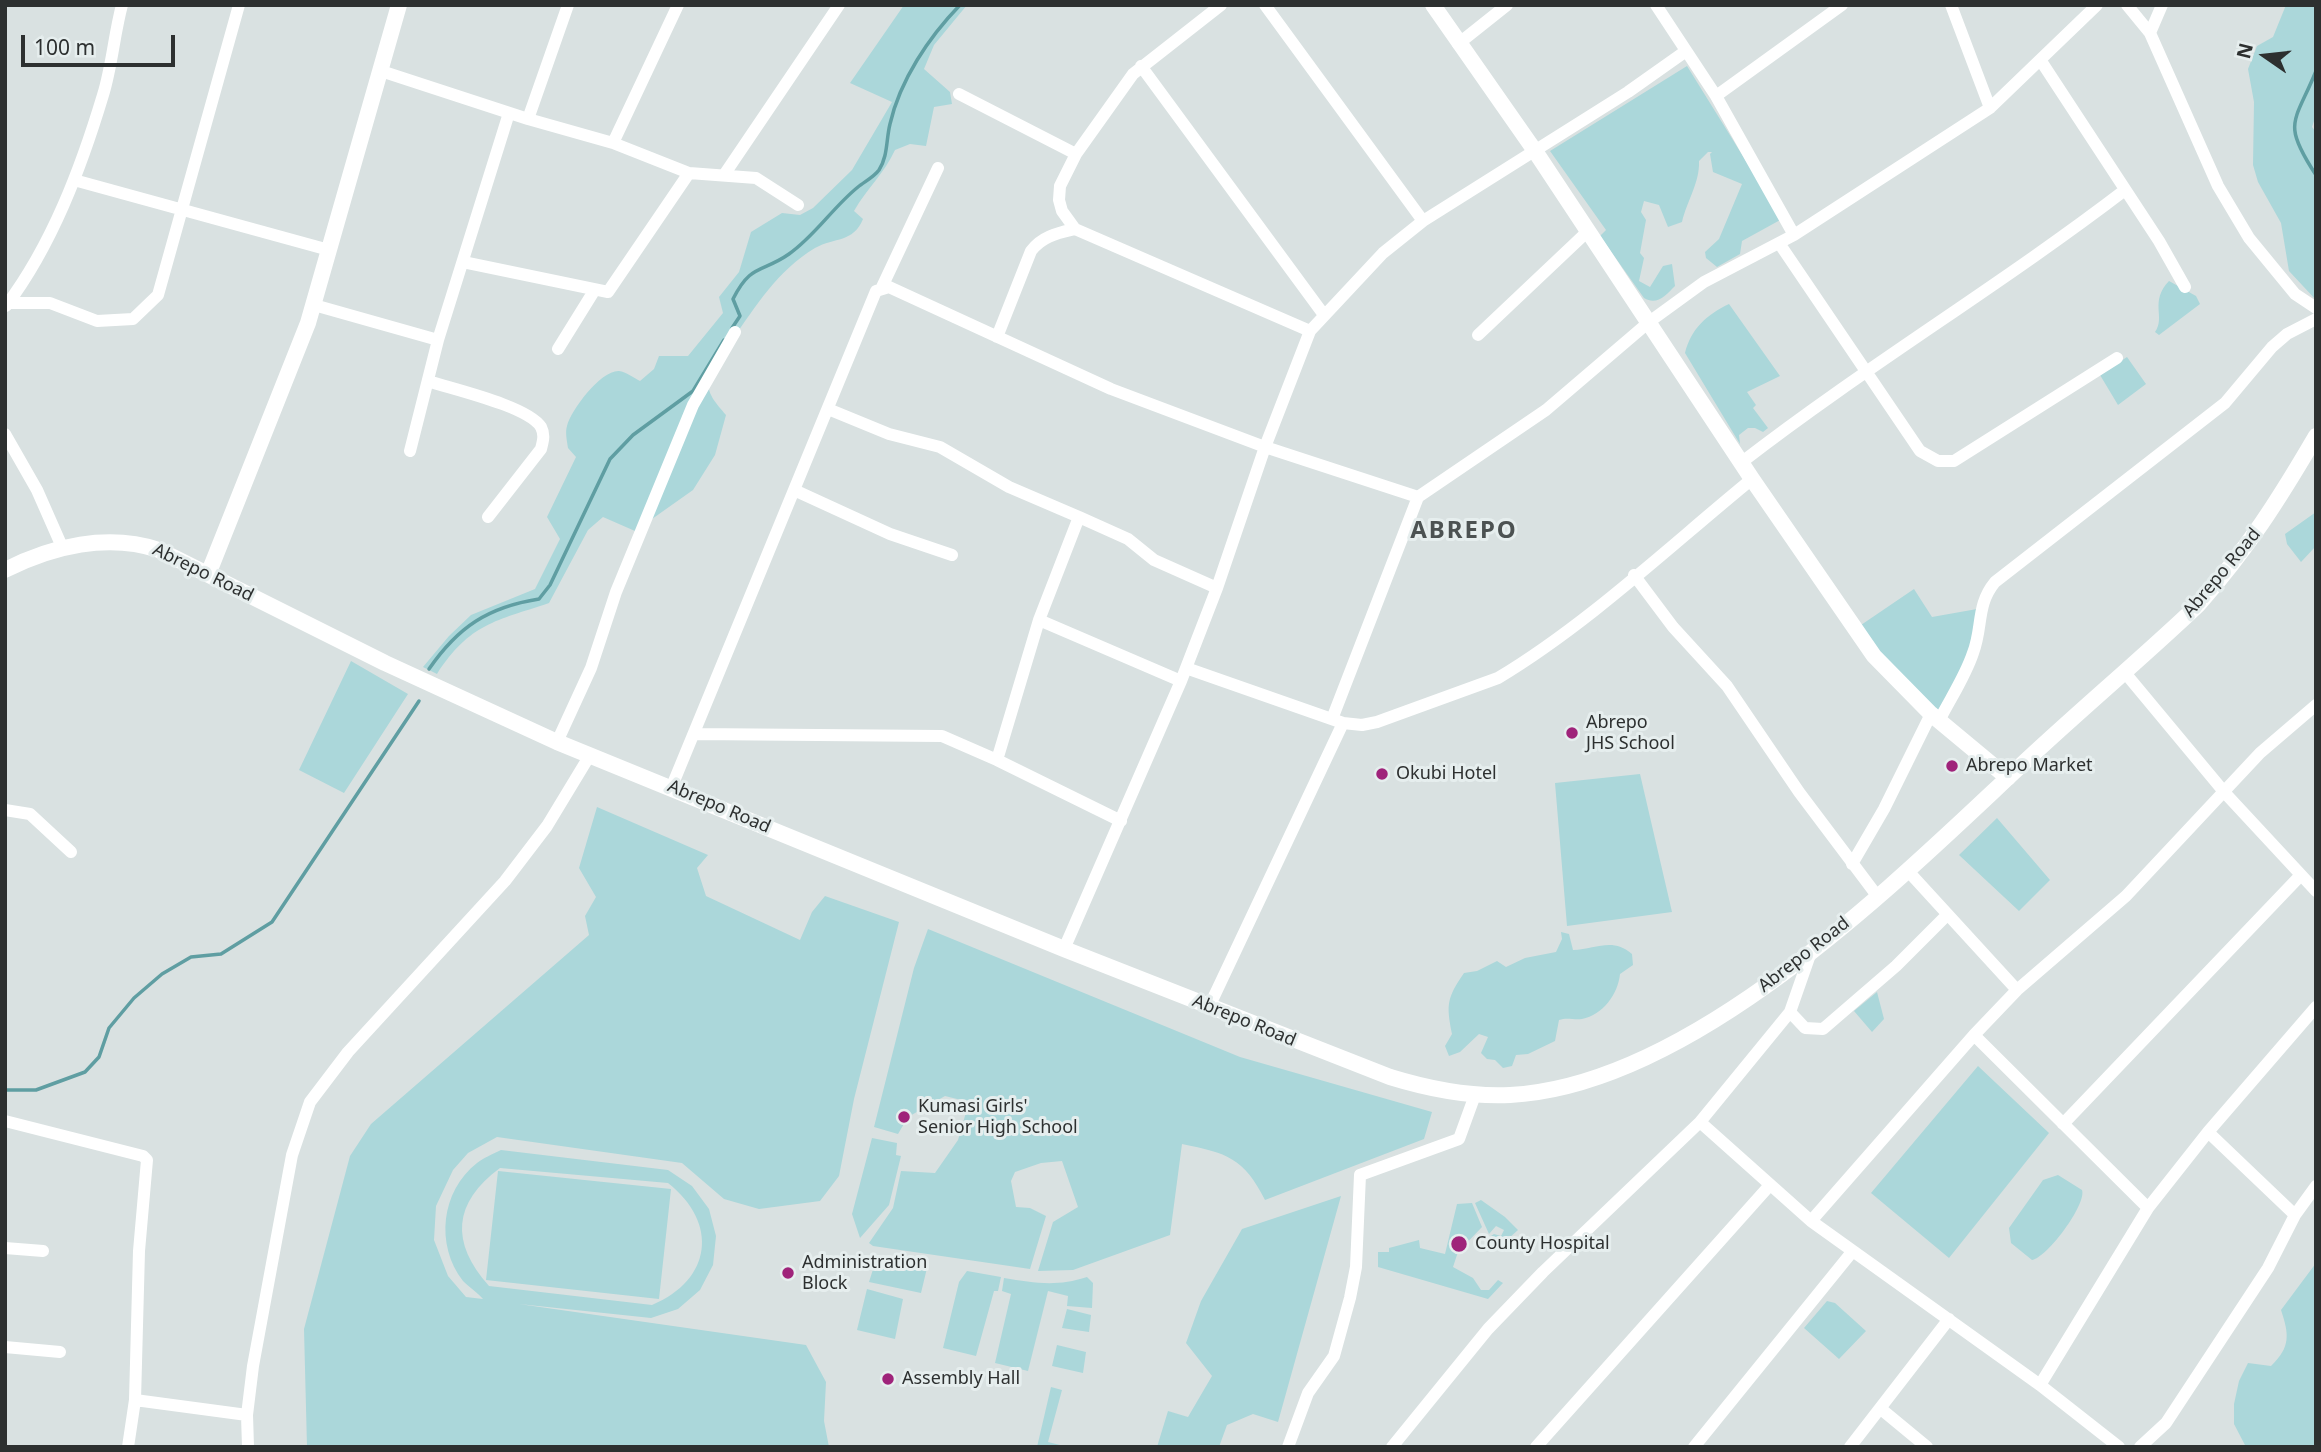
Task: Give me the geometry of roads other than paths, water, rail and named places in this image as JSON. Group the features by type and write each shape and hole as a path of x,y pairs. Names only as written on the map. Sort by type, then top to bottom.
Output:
{"main road":[{"path":"209,572 285,386 314,305 399,5"},
{"path":"1433,5 1535,151 1752,479 1874,656 1935,718 2008,778"},
{"name":"Abrepo Road","path":"5,570 63,549 102,542 142,544 209,572 365,654 557,742 672,786 1209,1007 1390,1077 1421,1086 1475,1095 1520,1094 1566,1086 1634,1062 1704,1028 1878,897 2126,674 2198,605 2241,556 2271,514 2316,436"}],"street":[{"path":"7,305 39,252 74,180 103,95 122,5"},
{"path":"7,305 50,303 96,321 132,320 158,295 239,5"},
{"path":"528,119 568,5"},
{"path":"613,143 678,5"},
{"path":"724,175 839,5"},
{"path":"1221,5 1141,66 1076,154 1060,186 1059,200 1062,211 1075,229 1311,331"},
{"path":"1265,5 1423,221"},
{"path":"1458,44 1507,5"},
{"path":"1656,5 1716,96 1794,235"},
{"path":"1716,96 1842,5"},
{"path":"1951,5 1990,108"},
{"path":"1209,1007 1338,721 1418,497 1546,410 1650,322 1704,282 1794,235 1990,108 2097,5"},
{"path":"2127,5 2150,33 2218,186 2249,238 2295,294 2316,309"},
{"path":"2150,33 2162,5"},
{"path":"1064,949 1181,681 1217,588 1265,447 1311,331 1383,253 1423,221 1628,92 1686,51"},
{"path":"2041,61 2185,287"},
{"path":"1141,66 1324,315"},
{"path":"381,71 528,119 613,143 689,173 756,178 798,205"},
{"path":"958,94 1076,154"},
{"path":"410,451 438,340 509,113"},
{"path":"672,786 876,291 882,287 938,168"},
{"path":"463,262 594,291 611,290 689,173"},
{"path":"74,180 329,250"},
{"path":"1742,462 1865,372 2079,225 2125,190"},
{"path":"997,337 1031,251 1037,243 1053,234 1075,229"},
{"path":"1478,335 1588,231"},
{"path":"1779,243 1920,451 1938,461 1954,461 2117,358"},
{"path":"882,287 889,287 1111,389 1265,447 1418,497"},
{"path":"558,349 594,291"},
{"path":"314,305 438,340"},
{"path":"1852,864 1973,654 1980,609 1985,594 1995,582 2225,403 2287,334 2316,319"},
{"path":"557,742 590,668 616,592 693,405 734,332"},
{"path":"428,381 511,407 541,428 544,437 541,449 488,517"},
{"path":"828,409 889,434 940,447 1009,487 1128,539 1154,560 1217,588"},
{"path":"5,434 37,490 63,549"},
{"path":"1186,668 1338,721 1362,725 1377,722 1498,678 1634,575 1752,479"},
{"path":"794,491 890,534 952,555"},
{"path":"997,760 1038,620 1079,517"},
{"path":"1634,575 1673,626 1727,687 1878,897"},
{"path":"1038,620 1181,681"},
{"path":"2126,674 2225,793 2316,891"},
{"path":"1811,1221 1974,1035 2017,990 2126,896 2260,753 2316,705"},
{"path":"694,734 942,736 1121,821"},
{"path":"248,1447 247,1415 253,1366 292,1155 310,1102 348,1052 505,881 547,826 590,755"},
{"path":"5,810 30,814 71,852"},
{"path":"1908,871 2017,990"},
{"path":"2063,1124 2301,876"},
{"path":"1790,1012 1805,1028 1823,1029 1896,966 1947,915"},
{"path":"1392,1447 1497,1319 1700,1122 1790,1012 1812,949"},
{"path":"2040,1385 2148,1208 2208,1132 2316,1007"},
{"path":"1974,1035 2148,1208"},
{"path":"1288,1447 1308,1394 1334,1356 1344,1321 1356,1266 1360,1175 1459,1139 1475,1095"},
{"path":"5,1121 143,1156 148,1160 139,1251 135,1400 128,1447"},
{"path":"1700,1122 1811,1221 2040,1385 2119,1447"},
{"path":"2208,1132 2295,1214"},
{"path":"1536,1447 1770,1185"},
{"path":"2140,1447 2166,1423 2268,1268 2295,1214 2316,1186"},
{"path":"5,1248 43,1251"},
{"path":"1694,1447 1852,1252"},
{"path":"1850,1447 1949,1319"},
{"path":"5,1347 60,1352"},
{"path":"135,1400 247,1415"},
{"path":"1881,1409 1927,1447"}],"waterway":[{"path":"732,328 740,316 733,299 746,279 798,247 849,195 879,170 895,108 908,75 937,31 960,5"},
{"path":"2316,71 2295,123 2298,144 2316,175"},
{"path":"429,669 451,641 476,621 504,607 539,599 550,585 610,459 633,435 693,391 724,340"},
{"path":"5,1090 36,1090 85,1072 99,1057 109,1028 134,998 162,974 191,957 221,954 272,922 419,701"}],"place":[{"name":"Abrepo JHS School","path":"1572,733"},
{"name":"Abrepo Market","path":"1952,766"},
{"name":"Okubi Hotel","path":"1382,774"},
{"name":"Kumasi Girls' Senior High School","path":"904,1117"},
{"name":"County Hospital","path":"1459,1244"},
{"name":"Administration Block","path":"788,1273"},
{"name":"Assembly Hall","path":"888,1379"}],"district":[{"name":"ABREPO","path":"1464,531"}]}
